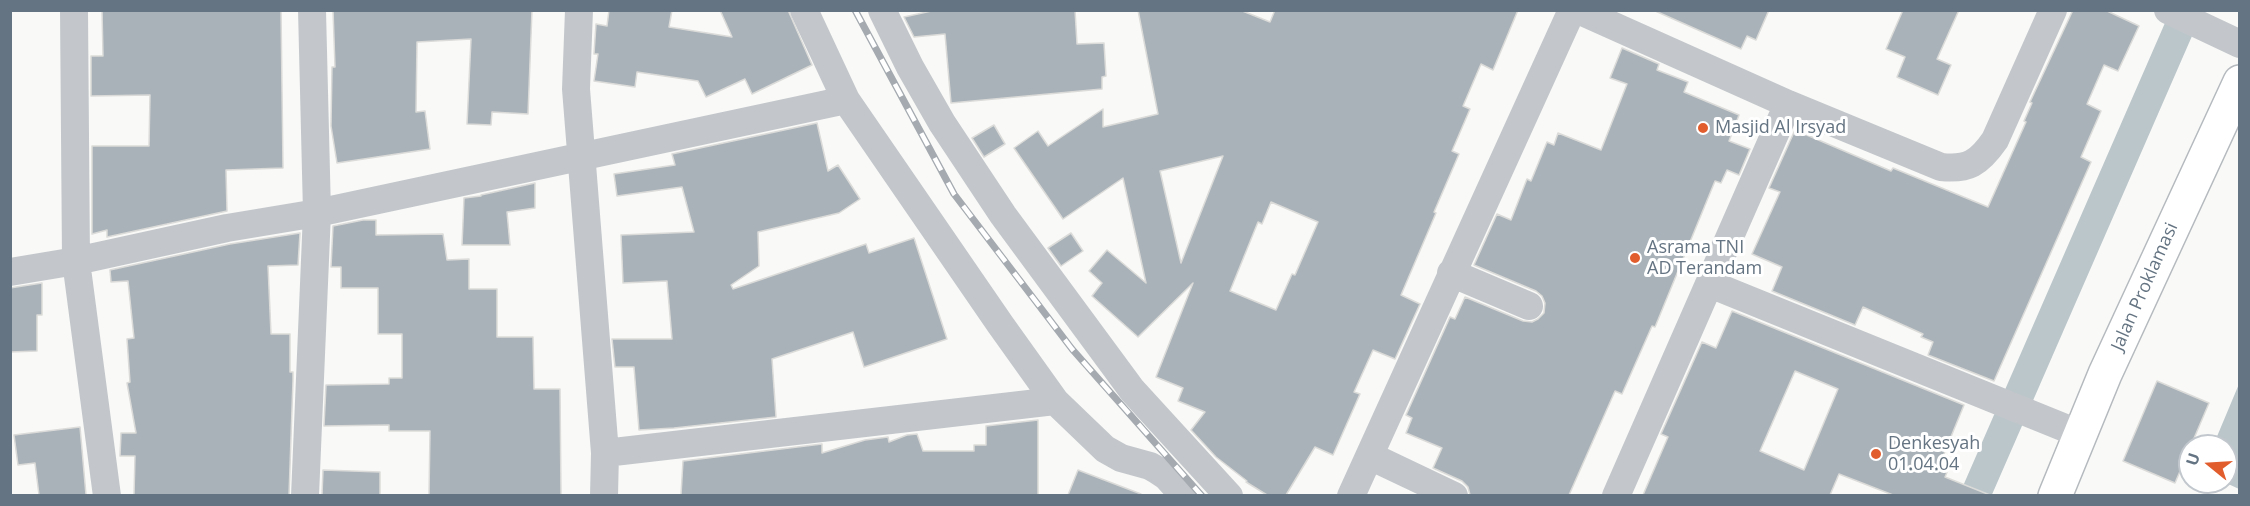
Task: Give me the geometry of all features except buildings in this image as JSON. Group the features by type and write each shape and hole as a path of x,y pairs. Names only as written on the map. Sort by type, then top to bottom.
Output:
{"main road":[{"name":"Jalan Proklamasi","path":"2055,495 2179,212 2240,81"}],"street":[{"path":"74,10 76,261 107,495"},
{"path":"305,495 317,213 312,10"},
{"path":"579,10 576,89 605,453 604,495"},
{"path":"804,10 846,100 1055,401 1105,449 1121,458 1158,470 1184,495"},
{"path":"882,10 910,67 942,123 1003,215 1132,390 1229,495"},
{"path":"1352,495 1572,10"},
{"path":"1578,10 1788,104 1941,167 1959,169 1984,156 1995,140 2053,10"},
{"path":"2169,11 2227,39"},
{"path":"10,272 76,261 226,228 317,213 846,100"},
{"path":"1616,495 1788,104"},
{"path":"1451,273 1529,306"},
{"path":"1710,284 2046,418 2080,434"},
{"path":"605,453 1055,401"},
{"path":"1370,456 1454,495"}],"shaded area":[{"path":"2239,384 2239,489 2238,434 2218,434"}],"waterway":[{"path":"1975,496 2187,10"}],"railway":[{"path":"855,10 954,194 1072,349 1202,496"}],"place":[{"name":"Masjid Al Irsyad","path":"1703,128"},
{"name":"Asrama TNI AD Terandam","path":"1635,258"},
{"name":"Denkesyah 01.04.04","path":"1876,454"}]}
